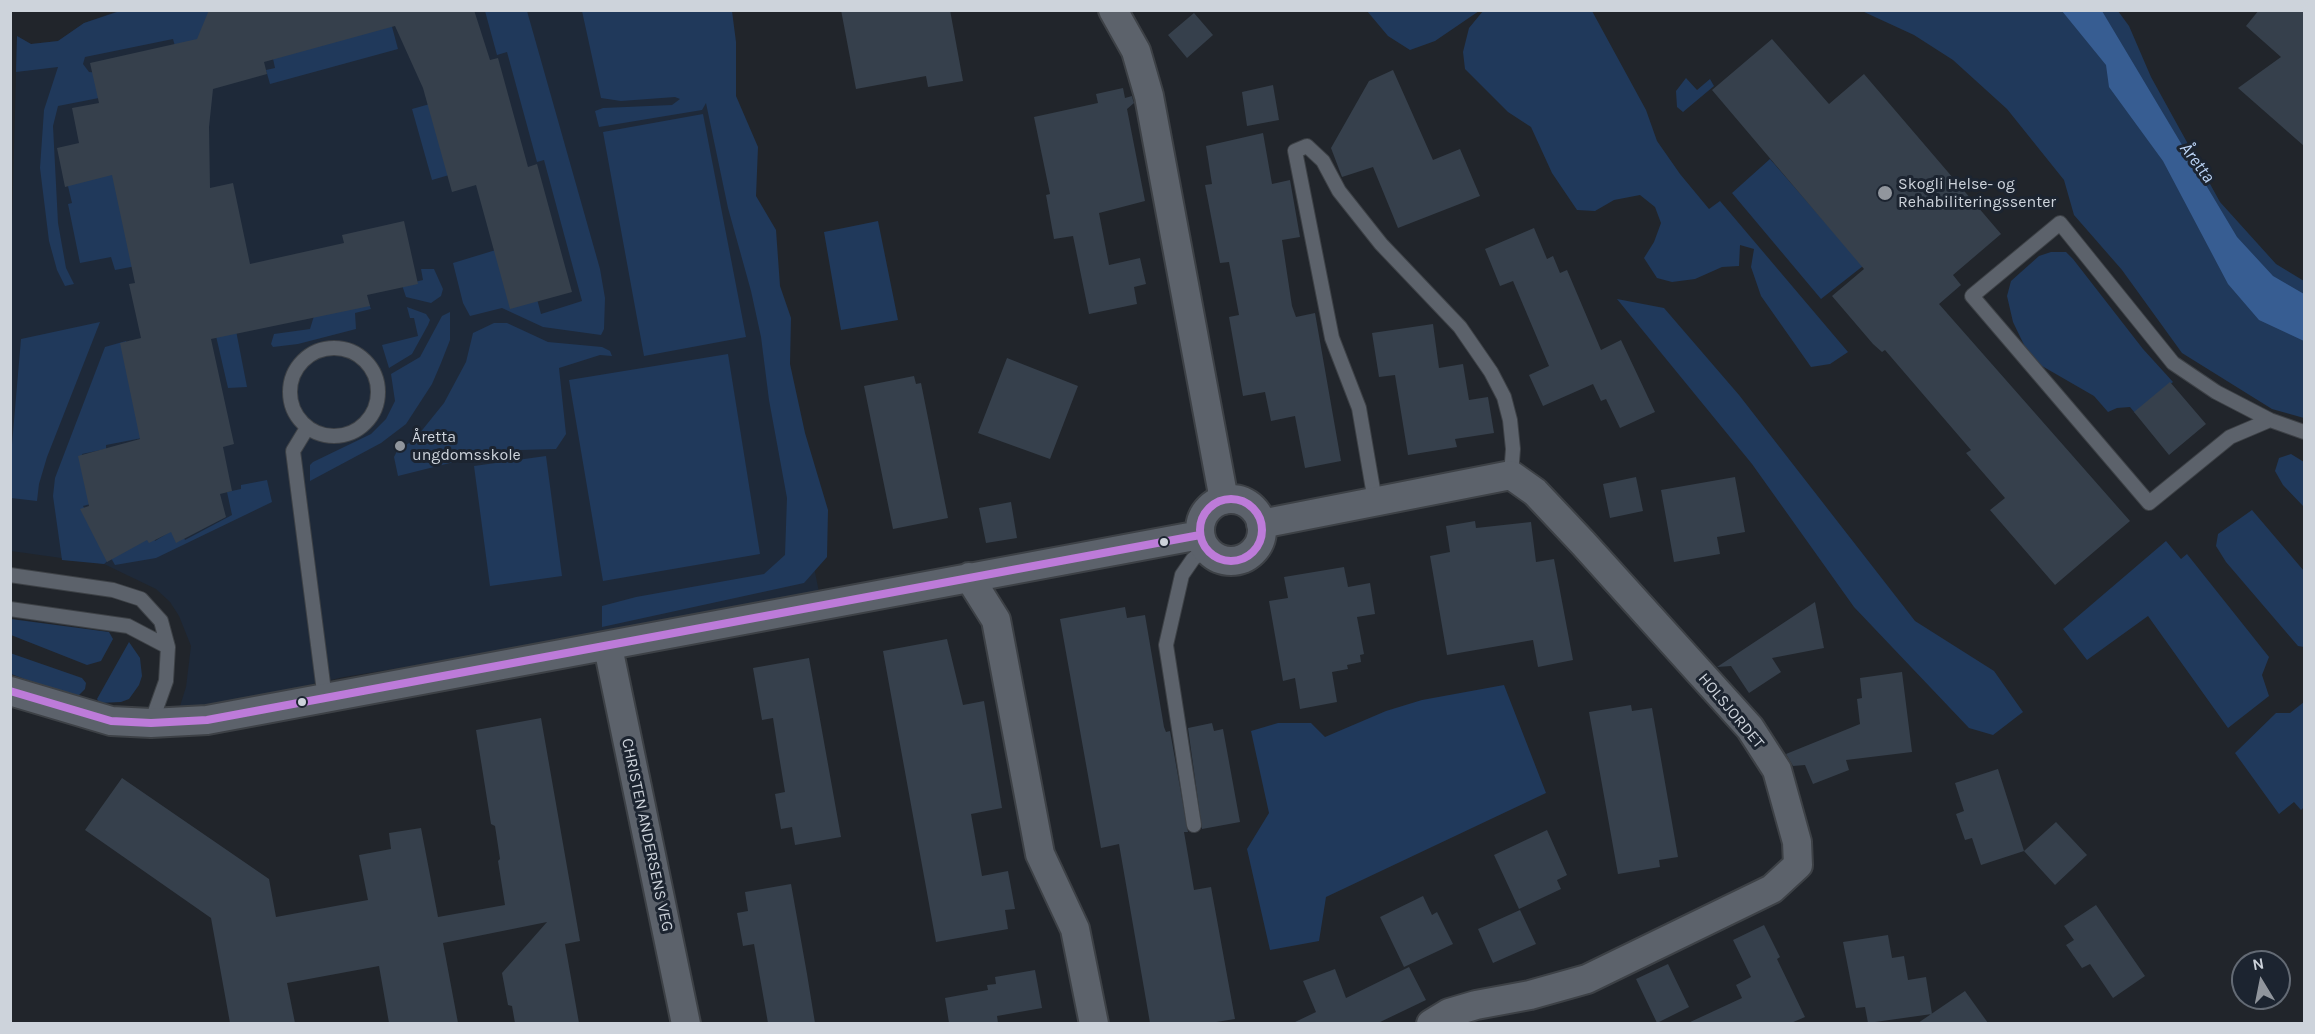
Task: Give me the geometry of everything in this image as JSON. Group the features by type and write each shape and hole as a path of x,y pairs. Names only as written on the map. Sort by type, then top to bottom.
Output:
{"street":[{"path":"1113,10 1136,51 1149,96 1224,500"},
{"path":"1261,524 1511,475"},
{"name":"HOLSJORDET","path":"1431,1023 1476,1005 1587,979 1751,901 1788,877 1798,865 1797,842 1777,770 1750,728 1554,511 1535,492 1511,475"},
{"path":"1224,500 1242,501 1252,506 1261,524 1261,538 1256,549 1248,556 1226,561 1215,557 1203,542 1202,516 1209,507 1224,500"},
{"path":"10,692 111,721 151,723 207,720 608,647 1018,568 1203,542"},
{"path":"996,620 1018,568"},
{"path":"969,577 996,620 1040,854 1075,929 1094,1023"},
{"name":"CHRISTEN ANDERSENS VEG","path":"608,647 686,1023"}],"lane":[{"path":"1376,501 1359,408 1332,338 1295,151 1307,146 1323,161 1339,191 1381,244 1460,327 1491,372 1504,396 1510,420 1513,449 1511,475"},
{"path":"2271,420 2230,437 2150,503 1972,296 2060,223 2173,363 2216,392 2271,420 2304,432"},
{"path":"342,348 362,357 375,374 379,394 373,413 354,432 326,436 307,428 293,411 289,388 298,365 315,351 342,348"},
{"path":"307,428 293,452 325,699"},
{"path":"1194,825 1166,645 1182,575 1203,542"},
{"path":"10,575 113,590 141,599 161,621 168,647 166,681 151,723"},
{"path":"10,609 129,626 168,647"}],"shaded area":[{"name":"Åretta ungdomsskole","path":"120,10 699,11 719,93 819,592 573,640 344,677 210,707 180,706 186,687 191,646 179,616 170,602 156,589 104,564 11,551 10,300 17,36 31,44 58,41 84,23"},
{"path":"120,11 219,11 200,45 176,50 173,39 85,57 83,64 89,72 99,73 104,97 58,106 53,126 58,223 66,268 74,284 65,286 57,270 49,241 40,168 44,110 58,67 16,72 17,36 31,44 58,41 84,23"},
{"path":"485,11 527,11 600,269 605,298 604,329 601,335 543,327 502,308 470,316 463,303 453,263 499,249 537,299 541,314 582,301 544,160 537,162 507,52 497,55"},
{"path":"582,11 732,11 736,42 736,96 758,147 756,196 776,230 780,286 791,318 790,364 805,433 828,510 827,557 804,583 602,627 602,606 636,597 764,574 785,555 787,498 769,400 761,337 728,208 706,103 702,110 599,127 595,111 603,108 672,105 680,99 675,97 621,101 601,98"},
{"path":"1367,11 1479,11 1435,41 1410,50 1388,36"},
{"path":"1483,11 1592,11 1646,110 1657,141 1680,174 1709,209 1720,201 1848,352 1830,364 1811,367 1761,296 1751,267 1754,249 1740,245 1739,266 1722,267 1695,279 1672,282 1657,278 1644,258 1654,242 1661,223 1655,207 1640,195 1614,200 1595,211 1577,210 1552,173 1531,127 1508,112 1465,69 1463,52 1469,28"},
{"path":"1862,11 2118,11 2129,26 2151,77 2220,202 2276,264 2304,281 2304,418 2272,409 2182,353 2122,270 2074,215 2064,180 2007,109 1953,60 1914,35"},
{"path":"2062,11 2102,11 2237,237 2273,276 2304,294 2304,341 2259,320 2228,284 2163,161 2109,87 2106,65"},
{"path":"391,23 398,49 270,84 266,70 275,68 272,54"},
{"path":"1686,78 1697,90 1710,79 1714,86 1683,112 1677,107 1676,91"},
{"path":"437,102 456,173 432,180 412,109"},
{"path":"703,114 746,337 644,356 603,132"},
{"path":"1770,159 1863,266 1821,299 1732,193"},
{"path":"116,172 136,266 115,270 111,257 80,263 68,204 72,203 67,182"},
{"path":"878,221 898,320 841,330 824,232"},
{"path":"2051,252 2066,252 2073,259 2143,349 2173,382 2135,413 2130,407 2117,408 2108,412 2094,396 2042,366 2026,349 2013,322 2007,296 2011,281 2039,256"},
{"path":"421,269 434,269 443,289 441,296 431,303 406,297 402,285 423,280"},
{"path":"1617,299 1664,308 1739,395 1915,621 1994,671 2023,712 1993,735 1969,728 1854,607 1752,464"},
{"path":"369,304 371,309 355,313 356,329 298,344 273,347 271,344 274,334 310,329 314,316"},
{"path":"407,307 426,314 430,320 412,354 389,368 382,345 418,336 414,318 410,318"},
{"path":"232,310 247,387 228,388 216,336"},
{"path":"450,312 450,340 441,363 432,384 406,424 381,443 310,481 310,465 313,462 371,434 386,419 395,401 391,374 420,357 442,316"},
{"path":"100,322 47,457 39,484 37,501 11,498 11,456 21,339"},
{"path":"494,323 507,323 548,342 602,347 610,351 612,356 600,355 559,368 566,434 556,449 519,450 478,456 398,476 394,457 397,451 415,439 444,403 466,362 473,333"},
{"path":"126,341 147,437 106,445 106,449 82,454 94,503 83,506 111,558 104,564 62,560 53,496 55,478 105,347"},
{"path":"728,354 760,554 603,581 569,380"},
{"path":"2291,454 2304,462 2304,507 2283,485 2275,471 2279,458"},
{"path":"546,456 562,576 490,586 474,466"},
{"path":"267,480 272,502 156,558 115,565 111,558 153,536 155,541 168,533 174,520 185,540 232,515 227,492 241,489 241,485"},
{"path":"2252,510 2304,571 2304,647 2298,646 2226,562 2216,546 2218,534"},
{"path":"2166,541 2181,559 2187,554 2269,657 2262,675 2269,696 2228,728 2148,616 2087,660 2063,629"},
{"path":"11,619 109,632 113,639 101,661 87,665 11,635"},
{"path":"129,642 140,658 142,676 139,685 129,699 121,702 100,703 97,699"},
{"path":"10,653 82,678 86,683 85,689 76,698 11,674"},
{"path":"1504,685 1546,793 1326,897 1319,941 1270,950 1247,849 1269,813 1251,731 1278,723 1311,723 1325,737 1386,711 1422,700"},
{"path":"2304,702 2304,807 2301,810 2294,802 2279,814 2235,753 2276,713 2290,713"}],"building":[{"path":"209,10 474,10 490,60 498,58 528,167 537,164 572,292 510,309 476,185 452,192 423,88 395,26 264,62 267,74 213,89 209,127 210,188 233,183 250,264 344,243 342,235 404,221 418,284 367,295 370,306 211,339 234,444 223,447 232,491 220,494 226,517 176,543 171,532 149,543 147,540 107,562 80,509 89,506 78,456 140,439 120,343 141,338 129,284 135,283 112,175 65,187 57,148 79,143 72,108 99,103 90,63 197,39"},
{"path":"841,10 950,10 963,81 928,87 926,76 856,89"},
{"path":"2259,10 2304,10 2304,146 2238,88 2281,57 2246,26"},
{"path":"1194,13 1213,35 1187,58 1168,35"},
{"path":"1772,39 1829,104 1864,74 2001,234 1953,275 1961,285 1939,304 2130,521 2055,585 1990,510 2005,498 1966,453 1971,450 1885,350 1882,352 1873,344 1832,296 1864,269 1712,90"},
{"path":"1393,70 1433,160 1460,149 1480,196 1398,228 1373,167 1342,177 1331,148 1369,81"},
{"path":"1273,85 1279,120 1247,126 1242,92"},
{"path":"1123,88 1125,98 1132,96 1134,103 1127,109 1145,201 1099,213 1109,265 1140,258 1146,284 1134,287 1137,304 1089,314 1073,236 1054,239 1046,195 1050,194 1034,117 1098,103 1096,94"},
{"path":"1263,133 1272,184 1290,180 1300,237 1282,240 1292,306 1296,317 1315,313 1341,461 1305,468 1295,416 1271,421 1265,392 1243,396 1229,317 1239,315 1229,262 1220,263 1205,185 1212,184 1206,146"},
{"path":"1534,228 1547,259 1553,256 1560,273 1567,270 1601,350 1621,340 1655,412 1620,428 1606,399 1601,401 1593,384 1543,406 1529,375 1549,366 1513,281 1500,286 1485,249"},
{"path":"1433,324 1439,368 1463,364 1469,400 1488,397 1494,433 1455,439 1457,447 1408,455 1395,375 1379,377 1372,333"},
{"path":"1007,358 1078,386 1050,459 978,433"},
{"path":"914,376 916,384 921,383 948,518 893,529 864,386"},
{"path":"2170,382 2206,424 2169,455 2134,412"},
{"path":"1636,477 1643,511 1610,518 1603,484"},
{"path":"1735,477 1745,532 1717,537 1720,554 1674,562 1661,490"},
{"path":"1011,502 1017,538 986,543 979,508"},
{"path":"1475,521 1476,528 1531,522 1536,562 1554,559 1573,660 1538,667 1533,640 1447,655 1430,556 1450,552 1446,526"},
{"path":"1344,567 1348,587 1370,583 1375,614 1357,617 1364,654 1360,655 1361,662 1347,665 1348,669 1332,672 1337,702 1300,709 1295,678 1283,681 1269,601 1288,598 1284,577"},
{"path":"1815,602 1824,648 1772,658 1781,672 1749,693 1731,666 1717,667"},
{"path":"1125,607 1127,618 1145,615 1164,727 1166,732 1170,731 1188,832 1184,832 1194,890 1211,887 1235,1019 1210,1023 1150,1023 1119,844 1101,848 1060,619"},
{"path":"947,639 963,705 984,701 1002,808 971,814 982,876 1008,871 1015,909 1005,910 1008,929 936,942 883,651"},
{"path":"809,658 841,837 795,845 792,827 781,829 775,794 785,792 773,718 762,720 753,668"},
{"path":"1902,672 1912,752 1846,760 1849,770 1813,784 1805,765 1793,766 1786,754 1860,724 1857,699 1862,698 1860,678"},
{"path":"1631,705 1632,711 1652,708 1678,857 1659,860 1660,867 1618,874 1589,712"},
{"path":"541,718 580,941 565,944 579,1023 515,1023 512,1006 508,1005 502,973 547,922 443,943 458,1023 389,1023 379,966 287,983 295,1023 230,1023 211,918 85,830 122,778 269,879 276,917 368,900 359,855 391,849 389,833 421,828 438,917 505,905 495,826 491,824 476,730"},
{"path":"1212,723 1214,731 1223,729 1240,822 1202,829 1188,728"},
{"path":"1998,769 2024,851 1981,865 1972,838 1965,840 1956,814 1964,811 1955,783"},
{"path":"2056,822 2087,855 2055,885 2024,851"},
{"path":"1547,830 1567,875 1557,880 1561,889 1519,909 1494,855"},
{"path":"791,884 815,1023 768,1023 754,944 743,946 737,913 748,911 745,892"},
{"path":"1423,896 1432,915 1437,912 1453,944 1404,967 1380,917"},
{"path":"2096,905 2145,976 2113,998 2090,964 2082,968 2066,945 2074,940 2064,926"},
{"path":"1520,910 1536,944 1493,963 1478,929"},
{"path":"1764,925 1780,957 1777,959 1805,1017 1791,1023 1688,1023 1742,998 1736,985 1751,977 1733,940"},
{"path":"1888,935 1892,958 1904,956 1908,980 1926,977 1932,1014 1868,1023 1865,1007 1856,1008 1843,942"},
{"path":"1668,964 1689,1007 1657,1023 1636,979"},
{"path":"1409,967 1426,1000 1378,1023 1293,1023 1316,1012 1303,981 1335,969 1346,998"},
{"path":"1035,970 1042,1008 997,1016 998,1023 949,1023 945,998 988,990 987,985 996,984 995,977"},
{"path":"1965,991 1988,1023 1918,1023"}],"transit line":[{"path":"1231,499 1243,501 1253,508 1260,518 1262,530 1260,542 1253,552 1243,559 1231,561 1219,559 1209,552 1202,542 1200,530 1202,518 1209,508 1219,501 1231,499"},
{"path":"10,691 111,721 151,723 207,720 1200,535"}],"place":[{"name":"Skogli Helse- og Rehabiliteringssenter","path":"1885,193"},
{"name":"Åretta ungdomsskole","path":"400,446"}],"water label":[{"name":"Åretta","path":"2197,163"}]}
